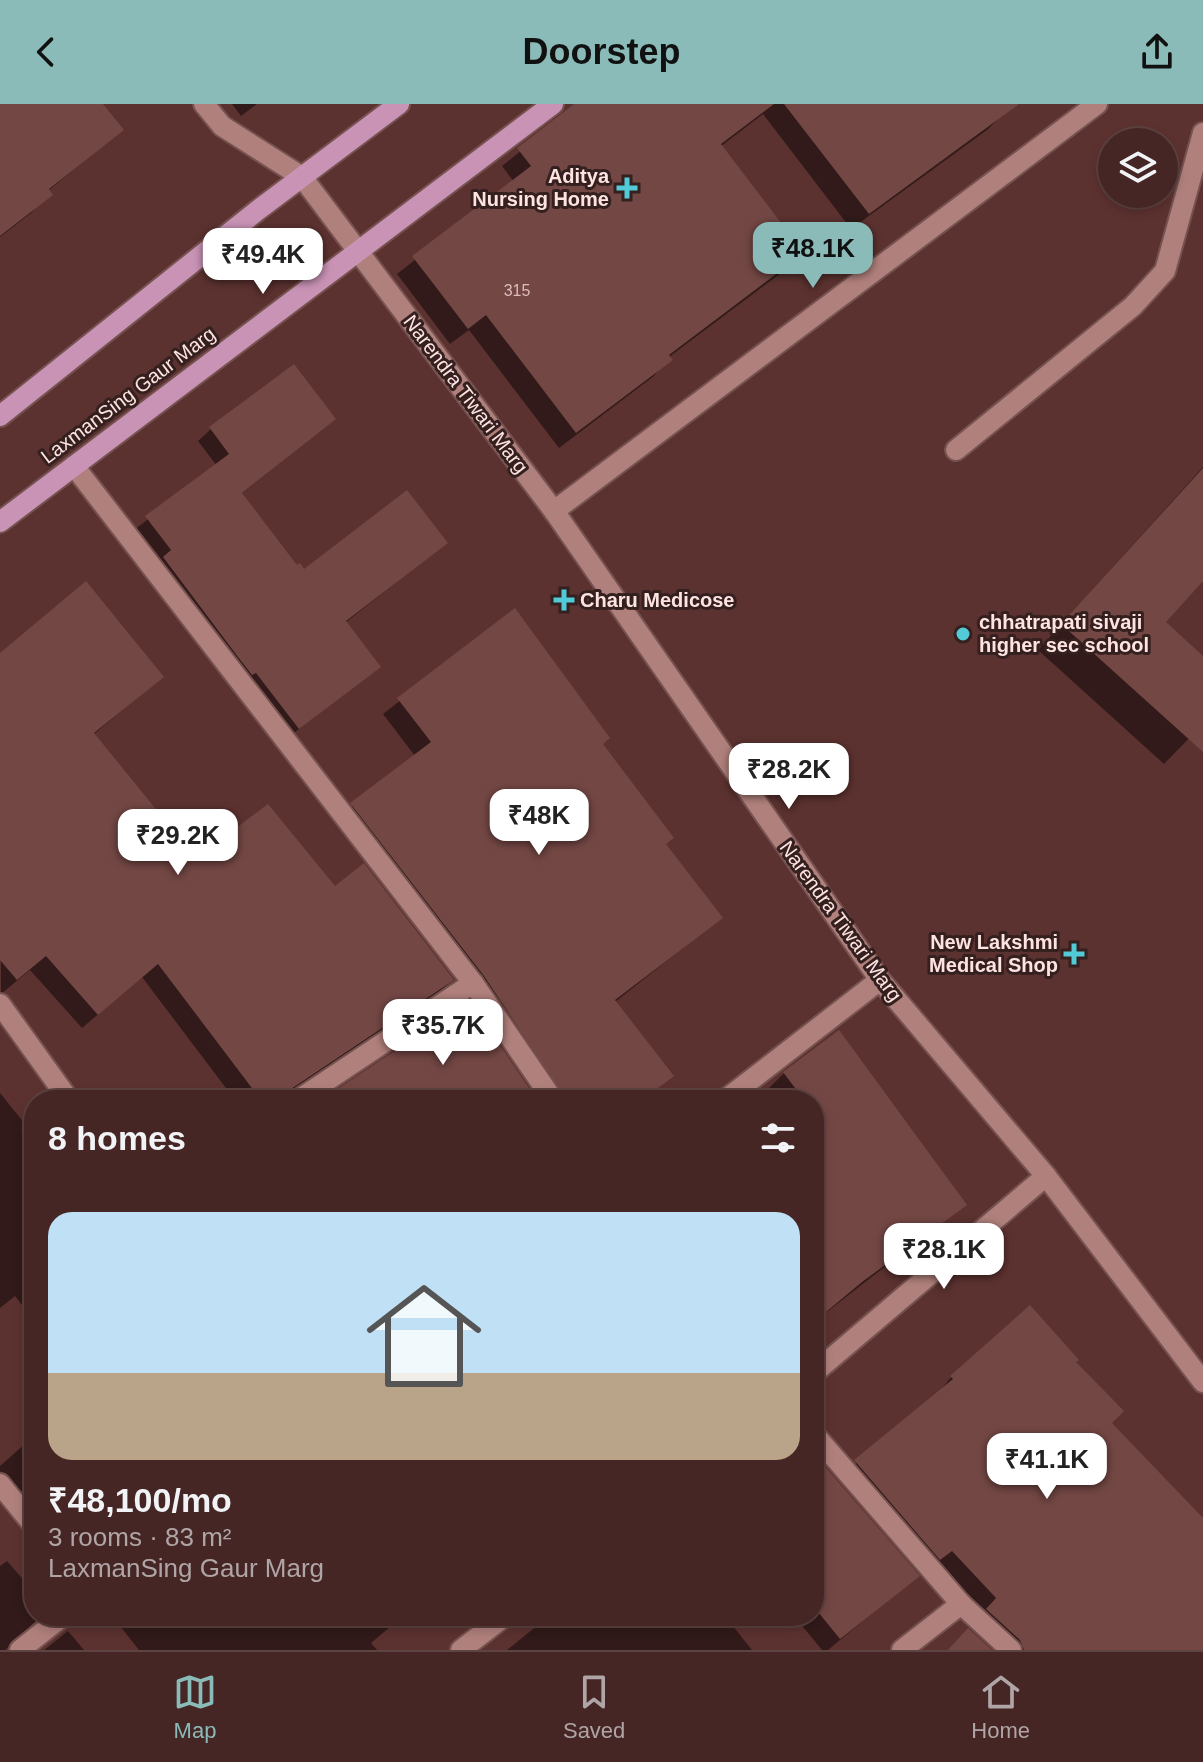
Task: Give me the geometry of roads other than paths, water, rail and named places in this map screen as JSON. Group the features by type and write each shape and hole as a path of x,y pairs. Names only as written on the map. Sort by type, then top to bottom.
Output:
{"main road":[{"path":"0,416 399,104"},
{"name":"LaxmanSing Gaur Marg","path":"0,522 553,104"}],"street":[{"path":"204,104 222,126 302,177"},
{"path":"554,511 1097,104"},
{"path":"956,450 1133,306 1165,271 1203,133"},
{"name":"Narendra Tiwari Marg","path":"302,177 554,511 880,980 1046,1176 1203,1382"},
{"path":"74,466 473,983 546,1090"},
{"path":"738,1090 880,980"},
{"path":"313,1090 473,983"},
{"path":"0,1004 62,1090"},
{"path":"824,1365 1046,1176"},
{"path":"824,1446 961,1604 1011,1650"},
{"path":"0,1484 24,1514"},
{"path":"902,1650 961,1604"},
{"path":"20,1650 50,1626"},
{"path":"461,1650 492,1626"}],"place":[{"name":"Aditya Nursing Home","path":"627,188"},
{"name":"Charu Medicose","path":"564,600"},
{"name":"chhatrapati sivaji higher sec school","path":"963,634"},
{"name":"New Lakshmi Medical Shop","path":"1074,954"}]}
